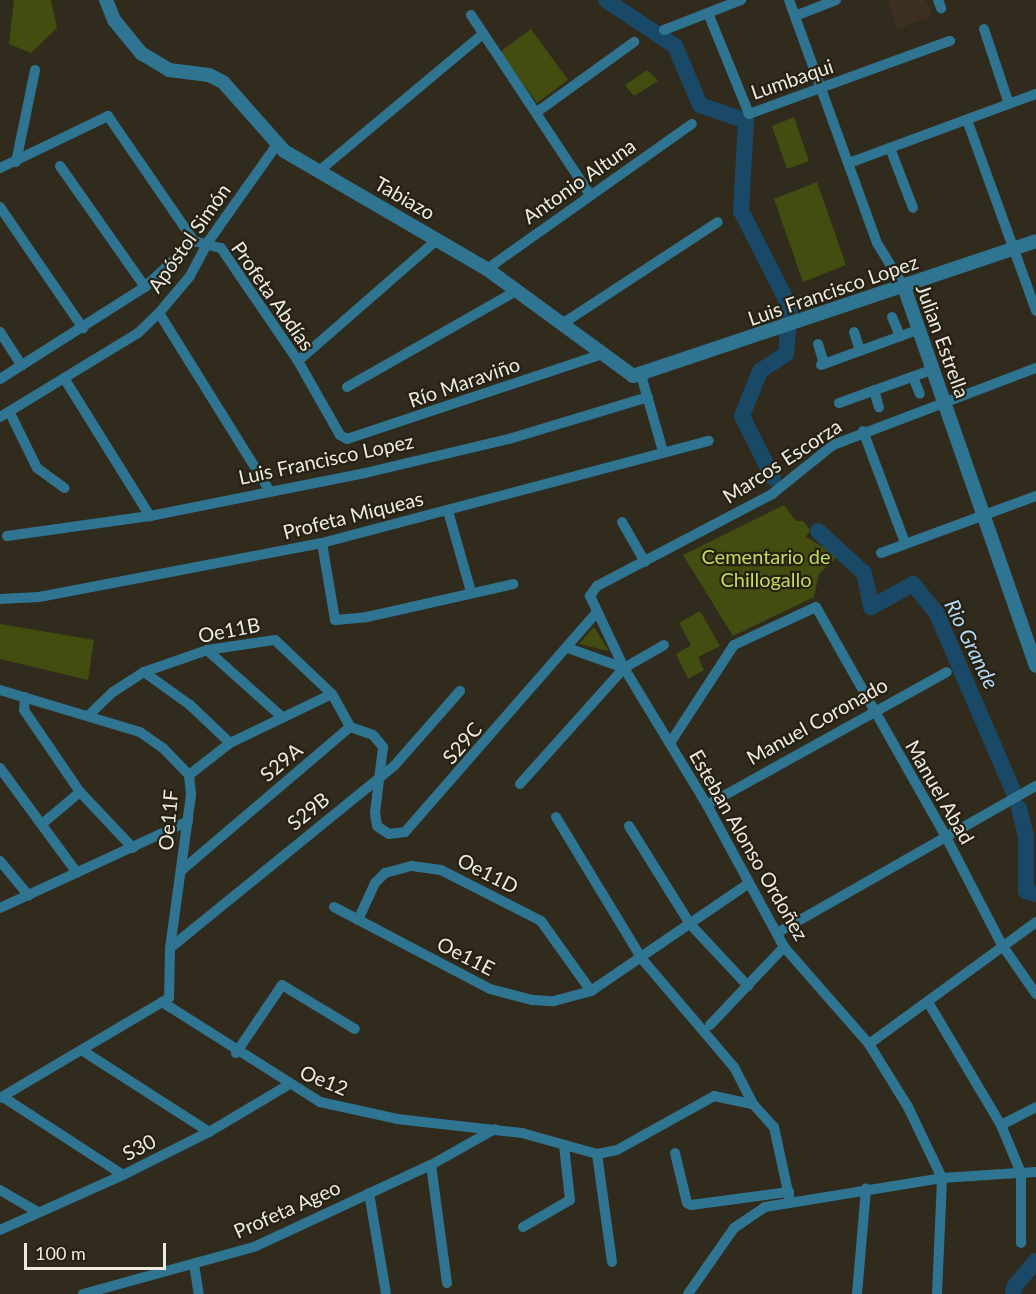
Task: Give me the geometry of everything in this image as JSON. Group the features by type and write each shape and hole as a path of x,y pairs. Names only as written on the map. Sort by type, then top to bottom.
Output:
{"street":[{"name":"Tabiazo","path":"106,0 114,20 141,53 169,70 209,75 223,82 276,146 487,269 518,290 600,355 630,375 641,375"},
{"path":"664,30 741,0"},
{"name":"Julian Estrella","path":"789,0 877,243 904,287 920,329 982,515 1030,628 1036,666"},
{"path":"795,16 836,0"},
{"name":"Lumbaqui","path":"708,13 749,114 950,42"},
{"path":"471,15 590,195"},
{"path":"984,29 1009,104"},
{"path":"319,171 483,34"},
{"path":"537,112 634,42"},
{"path":"16,162 35,70"},
{"path":"849,163 1036,94"},
{"path":"0,168 108,116 194,240 145,287 0,379"},
{"path":"967,120 1036,311"},
{"name":"Antonio Altuna","path":"487,269 692,124"},
{"name":"Apóstol Simón","path":"5,415 138,333 159,313 190,276 208,242 276,146"},
{"path":"890,148 913,208"},
{"path":"60,166 145,287"},
{"path":"0,207 82,328"},
{"path":"562,324 718,222"},
{"path":"298,361 438,239"},
{"name":"Profeta Abdías","path":"194,240 208,242 221,248 298,361 340,435"},
{"name":"Luis Francisco Lopez","path":"641,375 1036,241"},
{"path":"347,387 518,290"},
{"path":"159,313 270,491"},
{"path":"892,317 900,336"},
{"path":"818,344 822,365 920,329"},
{"path":"0,332 22,366"},
{"path":"854,332 860,351"},
{"name":"Río Maraviño","path":"340,435 351,439 376,432 600,355"},
{"name":"Marcos Escorza","path":"591,593 772,494 828,449 863,431 1036,368"},
{"path":"839,403 934,369"},
{"path":"641,375 663,451"},
{"path":"913,377 920,394"},
{"path":"64,378 150,516"},
{"path":"874,390 879,407"},
{"name":"Luis Francisco Lopez","path":"7,536 150,516 270,491 509,439 648,397"},
{"path":"5,415 37,468 65,488"},
{"path":"863,431 905,543"},
{"name":"Profeta Miqueas","path":"0,600 39,597 322,543 448,511 663,451 709,441"},
{"path":"881,553 1036,496"},
{"path":"448,511 471,592"},
{"path":"622,522 645,562"},
{"path":"322,543 335,620 367,617 513,584"},
{"name":"Esteban Alonso Ordoñez","path":"591,593 596,613 624,668 707,805 784,947 869,1044 908,1107 942,1178 937,1294"},
{"name":"Manuel Abad","path":"670,743 734,645 816,607 947,839 1002,945 1036,994"},
{"name":"S29C","path":"380,777 377,826 389,834 405,832 568,648 596,613"},
{"name":"Oe11B","path":"90,714 113,692 144,672 207,650 275,640 332,694 350,727"},
{"path":"520,784 624,668 664,645"},
{"path":"568,648 624,668"},
{"path":"207,650 282,717"},
{"path":"144,672 190,705 230,743"},
{"name":"Manuel Coronado","path":"707,805 947,672"},
{"name":"Oe11F","path":"0,690 90,714 140,732 163,748 189,775 188,821 170,948 171,994 162,1002"},
{"name":"S29B","path":"170,948 380,777 459,691"},
{"path":"189,775 230,743 332,694"},
{"path":"25,697 24,710 80,792 133,848"},
{"path":"350,727 379,740 384,754 380,777"},
{"name":"S29A","path":"182,870 350,727"},
{"path":"0,768 77,873"},
{"path":"777,933 1018,799 1036,786"},
{"path":"42,824 80,792"},
{"path":"556,817 642,959 734,1067 753,1104 774,1127 790,1197"},
{"path":"0,908 188,821"},
{"path":"629,826 690,924 748,986"},
{"path":"0,861 28,896"},
{"name":"Oe11D","path":"358,920 375,883 385,873 412,866 441,870 541,921 591,991"},
{"name":"Oe11E","path":"333,907 510,996 554,1001 591,991 642,959 748,884"},
{"path":"869,1044 1036,922"},
{"path":"711,1025 784,947"},
{"path":"236,1053 282,985 355,1029"},
{"path":"123,1175 2,1097 83,1051 162,1002"},
{"name":"Oe12","path":"162,1002 236,1053 320,1102 397,1119 522,1133 597,1154"},
{"path":"927,1002 1001,1125 1021,1173 1021,1243"},
{"path":"83,1051 209,1132"},
{"name":"S30","path":"0,1230 36,1211 123,1175 209,1132 288,1085"},
{"path":"612,1262 597,1154 617,1150 714,1096 753,1104"},
{"path":"1001,1125 1036,1107"},
{"name":"Profeta Ageo","path":"82,1294 254,1247 431,1165 495,1130"},
{"path":"523,1227 570,1200 564,1146"},
{"path":"675,1152 687,1203 691,1205 790,1197 942,1178 1036,1172"},
{"path":"431,1165 447,1283"},
{"path":"857,1294 866,1188"},
{"path":"0,1190 36,1211"},
{"path":"369,1192 386,1293"},
{"path":"688,1294 742,1219 790,1197"},
{"path":"194,1264 200,1294"}],"shaded area":[{"path":"888,0 926,0 932,16 897,29"}],"green space":[{"path":"14,0 51,0 57,28 31,53 9,44"},
{"path":"531,29 568,80 537,103 500,52"},
{"path":"647,70 658,81 634,96 625,85"},
{"path":"794,117 809,161 787,169 772,126"},
{"path":"817,182 846,265 803,282 774,199"},
{"name":"Cementario de Chillogallo","path":"784,505 796,521 803,521 810,530 806,537 838,556 819,574 814,597 733,636 683,555"},
{"path":"700,611 720,646 698,657 704,670 688,679 676,654 691,645 679,623"},
{"path":"0,624 94,640 88,680 0,659"},
{"path":"594,627 609,651 579,644"}],"waterway":[{"name":"Rio Grande","path":"606,0 675,46 700,105 746,121 741,211 790,307 786,354 760,371 742,416 773,478"},
{"name":"Rio Grande","path":"818,531 864,573 871,607 913,584 936,612 1014,793"},
{"name":"Rio Grande","path":"1019,808 1026,836 1026,891 1036,894"},
{"name":"Rio Grande","path":"1013,1294 1014,1287 1036,1261"}]}
